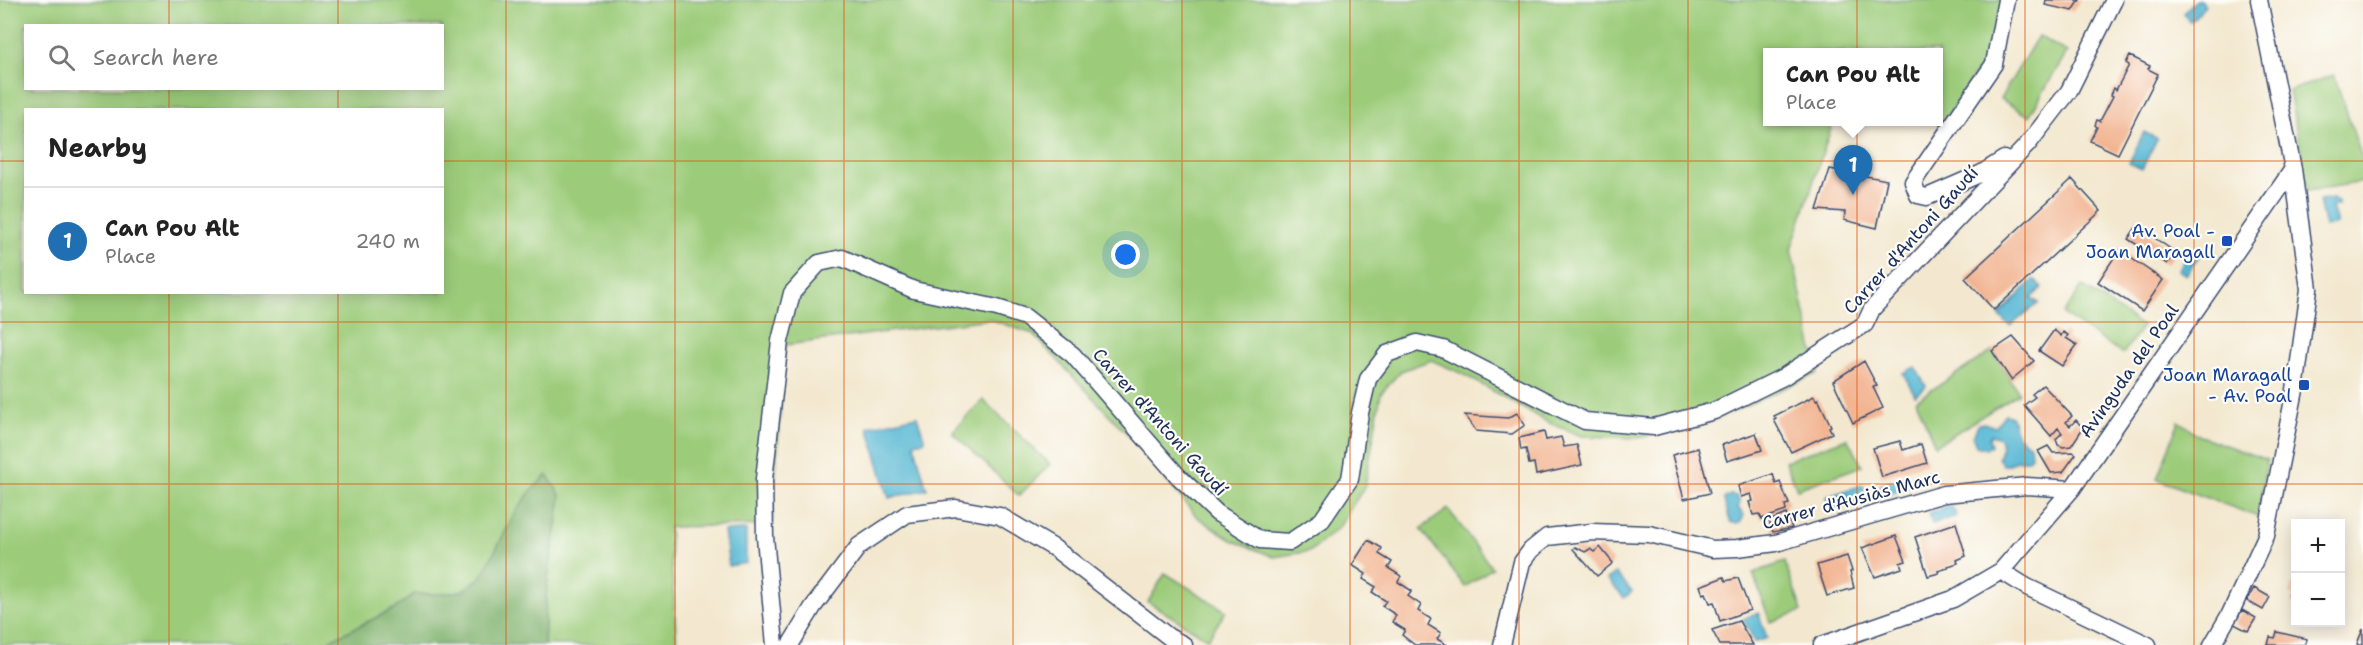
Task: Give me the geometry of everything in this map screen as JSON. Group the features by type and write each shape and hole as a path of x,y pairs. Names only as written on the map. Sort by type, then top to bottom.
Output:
{"street":[{"path":"2006,0 1994,64 1913,182 1918,195 1927,197 1982,173 2028,144 2069,91 2114,0"},
{"path":"2212,645 2230,614 2266,536 2295,390 2309,289 2293,169 2259,0"},
{"name":"Carrer d'Antoni Gaudí","path":"775,645 765,537 764,479 777,364 780,341 792,293 819,263 842,258 914,290 997,308 1025,317 1073,355 1178,476 1216,513 1260,540 1290,542 1322,520 1350,479 1360,413 1368,379 1387,354 1417,343 1443,349 1585,421 1654,428 1714,411 1783,377 1865,324 1872,309 2028,144"},
{"name":"Avinguda del Poal","path":"1822,645 1953,599 2001,571 2072,489 2293,169"},
{"name":"Carrer d'Ausiàs Marc","path":"1502,645 1522,562 1531,550 1547,537 1592,532 1649,534 1713,549 1737,548 1776,543 1944,494 2027,486 2072,489"},
{"path":"790,645 813,607 859,546 907,514 956,508 1000,516 1054,548 1169,637 1184,645"},
{"path":"2001,571 2028,587 2148,645"}],"green space":[{"path":"0,0 2002,0 1991,51 1943,122 1943,48 1763,48 1763,126 1832,126 1791,250 1818,373 1707,423 1638,438 1582,436 1547,422 1465,375 1431,360 1401,371 1381,393 1365,486 1339,527 1311,551 1274,557 1232,540 1197,517 1131,438 1033,334 989,319 785,345 772,525 669,527 677,645 544,645 546,592 558,520 516,512 481,577 462,591 414,594 396,608 320,645 0,645"},
{"path":"2038,36 2067,52 2029,116 2000,99"},
{"path":"2334,75 2363,161 2363,182 2308,191 2289,91"},
{"path":"2082,286 2142,326 2123,354 2063,314"},
{"path":"1992,351 2019,393 1935,446 1916,400"},
{"path":"983,400 1050,464 1019,496 952,432"},
{"path":"2179,421 2200,436 2267,460 2258,517 2157,479"},
{"path":"1847,438 1862,466 1797,489 1785,461"},
{"path":"547,475 561,496 546,592 544,645 320,645 396,608 414,594 462,591 481,577 516,512 530,492"},
{"path":"1448,509 1492,568 1465,587 1421,529"},
{"path":"1785,562 1802,611 1770,622 1753,573"},
{"path":"1165,573 1226,611 1208,639 1148,602"}],"water":[{"path":"2196,0 2200,0 2205,6 2190,22 2183,13"},
{"path":"2144,132 2157,139 2142,169 2129,163"},
{"path":"2333,199 2338,202 2338,205 2332,207 2337,224 2325,227 2319,201"},
{"path":"2191,251 2199,256 2186,275 2178,270"},
{"path":"2034,279 2042,288 2031,298 2039,303 2010,326 1999,315"},
{"path":"1915,367 1926,386 1915,395 1903,373"},
{"path":"2005,414 2012,417 2017,435 2030,445 2031,456 2027,460 2016,460 2008,465 2003,465 1998,458 2002,447 2000,438 1991,435 1989,438 1991,446 1986,449 1976,446 1973,437 1978,424 1984,423 1995,427"},
{"path":"917,416 925,441 914,443 927,489 889,498 868,427"},
{"path":"1902,478 1907,488 1883,496 1880,485"},
{"path":"1863,485 1868,498 1832,510 1826,497"},
{"path":"1730,495 1737,496 1740,503 1738,508 1744,515 1741,522 1737,524 1730,522 1724,499"},
{"path":"1952,507 1957,516 1932,524 1929,513"},
{"path":"746,530 746,563 729,566 724,531"},
{"path":"1616,573 1632,592 1624,598 1607,579"},
{"path":"1758,612 1767,638 1755,642 1743,619"}],"building":[{"path":"2046,0 2080,0 2073,11 2045,5"},
{"path":"2130,56 2150,66 2148,69 2158,74 2118,154 2090,141 2097,127 2095,125 2097,120 2100,121 2113,96 2111,95 2114,88 2116,90 2129,65 2126,63"},
{"path":"1830,169 1887,180 1877,228 1844,220 1845,212 1817,210"},
{"path":"2072,179 2101,211 1994,310 1965,278"},
{"path":"2137,226 2175,252 2167,264 2128,239"},
{"path":"2119,250 2163,280 2142,311 2098,282"},
{"path":"2054,330 2061,336 2063,332 2068,335 2066,338 2077,345 2062,366 2039,351"},
{"path":"2013,337 2034,361 2011,380 1992,351"},
{"path":"1864,361 1877,386 1873,387 1883,408 1853,423 1833,381"},
{"path":"2043,385 2072,416 2066,422 2070,426 2076,420 2083,428 2071,446 2058,445 2056,439 2062,433 2058,428 2051,436 2024,405 2035,397 2032,394"},
{"path":"1814,396 1816,400 1818,399 1832,433 1791,452 1774,416"},
{"path":"1517,413 1525,425 1512,434 1476,431 1465,415 1508,418"},
{"path":"1544,432 1546,440 1561,437 1564,447 1577,445 1582,465 1536,475 1534,463 1529,464 1526,449 1521,450 1519,438"},
{"path":"1756,433 1762,450 1727,461 1722,445"},
{"path":"1900,441 1903,450 1921,444 1927,463 1882,477 1873,448"},
{"path":"2048,446 2053,453 2073,452 2076,454 2063,472 2051,473 2038,451"},
{"path":"1698,448 1710,493 1684,499 1672,455"},
{"path":"1773,474 1776,484 1780,482 1789,504 1785,505 1786,511 1762,519 1759,514 1753,515 1749,502 1753,501 1751,494 1741,497 1738,486"},
{"path":"1786,514 1792,528 1773,532 1769,521"},
{"path":"1956,523 1966,556 1957,560 1958,563 1938,571 1939,573 1928,576 1915,537"},
{"path":"1896,536 1906,561 1900,563 1902,568 1875,577 1862,548"},
{"path":"1368,540 1382,548 1379,554 1392,562 1388,568 1401,576 1398,582 1412,591 1408,596 1421,605 1418,611 1431,619 1428,625 1441,633 1437,639 1447,645 1415,645 1402,635 1405,630 1392,622 1396,615 1382,606 1386,601 1372,592 1376,587 1363,579 1366,574 1352,565"},
{"path":"1575,547 1585,552 1590,549 1594,552 1600,547 1613,563 1597,576 1573,549"},
{"path":"1847,556 1854,588 1827,596 1817,565"},
{"path":"1724,577 1726,581 1738,578 1750,610 1720,621 1714,602 1710,603 1700,586"},
{"path":"2254,588 2270,597 2263,610 2247,601"},
{"path":"2242,610 2256,618 2248,631 2234,624"},
{"path":"1739,621 1753,645 1720,645 1712,630"},
{"path":"2363,629 2363,645 2359,645 2357,644"},
{"path":"2277,632 2307,639 2305,645 2268,645 2270,637 2275,638"}],"place":[{"name":"Can Pou Alt","path":"1853,195"},
{"name":"Av. Poal - Joan Maragall","path":"2227,241"},
{"name":"Joan Maragall - Av. Poal","path":"2304,385"}]}
